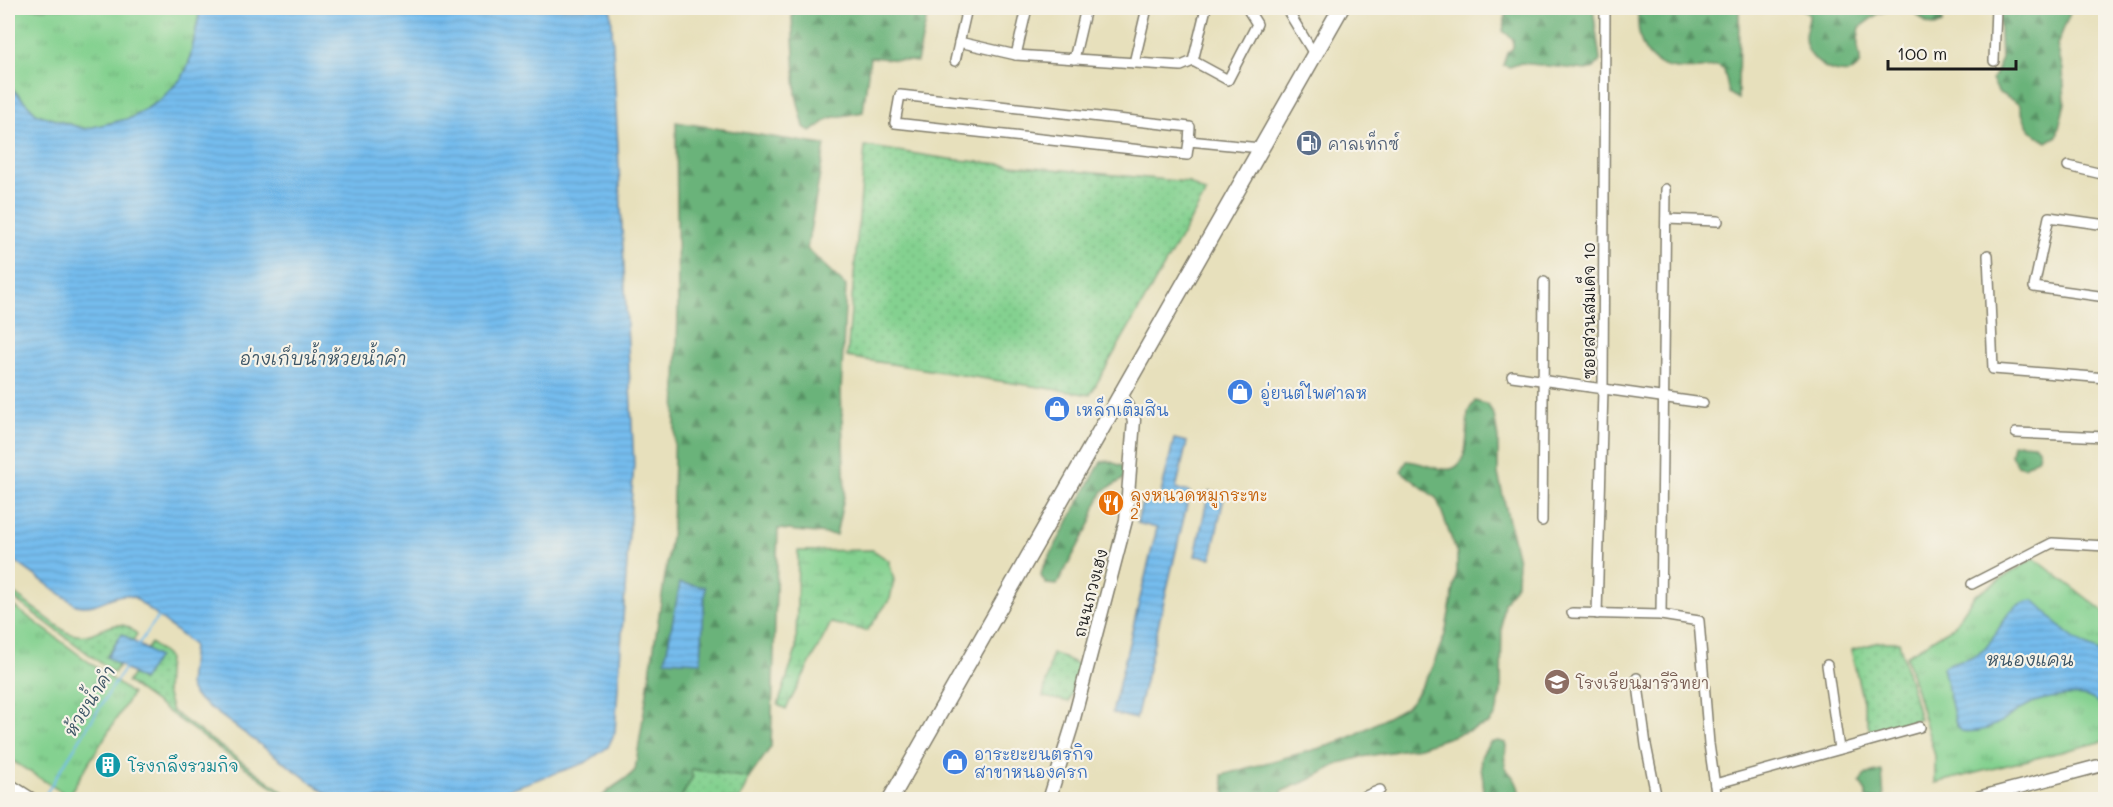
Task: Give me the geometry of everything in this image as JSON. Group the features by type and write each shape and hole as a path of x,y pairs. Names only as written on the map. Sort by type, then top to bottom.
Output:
{"main road":[{"path":"890,800 1341,8"},
{"path":"8,786 27,797"}],"street":[{"path":"956,61 967,8"},
{"path":"1016,55 1027,8"},
{"path":"1074,59 1086,8"},
{"path":"1134,63 1147,8"},
{"path":"1193,61 1206,8"},
{"path":"1193,61 1228,80 1257,24 1247,8"},
{"path":"1286,8 1314,54"},
{"name":"ซอยสวนสมเด็จ 10","path":"1597,614 1603,389 1605,8"},
{"path":"1994,61 1996,8"},
{"path":"959,42 1016,55 1181,66 1193,61"},
{"path":"900,96 1191,127 1189,141 1187,156 895,123 900,96"},
{"path":"1189,141 1260,148"},
{"path":"2068,166 2106,176"},
{"path":"1661,615 1666,189"},
{"path":"2106,225 2049,217 2034,287 2106,297"},
{"path":"1666,219 1718,221"},
{"path":"1988,255 1993,369 2106,378"},
{"path":"1542,521 1545,381 1544,282"},
{"path":"1512,376 1702,403"},
{"name":"ถนนกวงเฮง","path":"1049,800 1072,726 1126,520 1134,420 1120,393"},
{"path":"2016,433 2106,437"},
{"path":"1972,584 2052,543 2106,546"},
{"path":"1572,613 1661,615 1699,621 1709,744 1717,800"},
{"path":"1827,665 1839,749"},
{"path":"1637,678 1657,800"},
{"path":"1715,784 1920,727"},
{"path":"1970,800 2106,764"},
{"path":"1356,800 1380,790"}],"green space":[{"path":"8,8 198,8 199,16 189,63 182,78 159,101 131,118 85,129 36,114 8,84"},
{"path":"797,8 929,8 917,62 870,57 863,112 830,118 811,132 804,127 796,95 792,16"},
{"path":"1507,8 1593,8 1600,60 1594,68 1586,70 1521,63 1510,67 1503,65 1507,53 1513,48 1513,39 1503,31"},
{"path":"1641,8 1693,8 1709,11 1716,8 1754,8 1739,10 1738,99 1729,93 1724,70 1718,66 1684,70 1670,68 1658,64 1649,56 1642,45 1639,30 1638,11"},
{"path":"1801,8 1896,8 1879,13 1860,27 1859,65 1853,71 1838,72 1826,68 1808,50 1805,37 1809,14"},
{"path":"1909,8 1939,8 1943,15 1942,23 1935,26 1927,23"},
{"path":"1999,8 2072,8 2057,45 2063,70 2065,103 2057,136 2047,142 2028,127 2019,104 1999,93 1992,80 2001,61"},
{"path":"676,122 825,145 807,249 846,286 841,392 845,492 836,535 778,529 771,747 749,778 691,769 692,778 680,799 603,800 602,797 606,793 635,770 672,530 678,312"},
{"path":"865,146 949,159 1188,182 1206,193 1090,395 847,357"},
{"path":"1475,401 1488,405 1494,415 1498,438 1498,474 1518,560 1517,583 1504,603 1502,615 1501,692 1496,715 1488,724 1420,747 1340,763 1309,780 1282,791 1283,799 1227,799 1222,775 1331,745 1353,736 1406,707 1414,698 1432,668 1445,634 1457,572 1457,554 1437,499 1401,471 1407,461 1443,469 1459,464 1466,449 1468,413"},
{"path":"2013,444 2034,444 2039,450 2038,457 2025,467 2017,465 2011,455"},
{"path":"1108,461 1125,467 1127,473 1122,480 1103,491 1091,522 1057,585 1046,584 1041,576 1042,570 1101,462"},
{"path":"873,550 889,561 894,580 890,599 867,631 831,623 786,709 778,705 796,650 798,551"},
{"path":"2034,558 2105,612 2105,741 1935,783 1935,756 1906,656 1954,626 1974,596"},
{"path":"8,589 66,632 83,635 113,625 121,625 132,629 137,634 133,641 122,634 107,656 119,665 114,673 8,594"},
{"path":"8,602 132,694 68,796 8,758"},
{"path":"1879,642 1899,642 1920,719 1870,732 1851,650"},
{"path":"151,643 168,657 166,692 172,711 293,799 289,799 127,682 133,674 141,680 157,658 146,650"},
{"path":"1052,653 1080,665 1069,702 1043,697"},
{"path":"1498,741 1506,743 1505,768 1516,782 1519,799 1482,799 1481,757 1490,743"},
{"path":"691,769 749,778 740,799 680,800 692,778"},
{"path":"1882,771 1884,799 1866,799 1866,792 1860,783 1864,775"}],"water":[{"name":"อ่างเก็บน้ำห้วยน้ำคำ","path":"198,8 611,8 634,464 615,732 608,747 585,763 480,799 334,799 194,696 189,685 193,645 135,598 120,595 90,606 76,605 8,556 8,84 37,114 85,129 131,118 159,101 182,78 189,63 199,16"},
{"path":"1174,439 1187,442 1176,489 1190,492 1136,719 1112,713 1157,528 1137,523 1143,498 1159,502"},
{"path":"1209,491 1224,497 1211,558 1195,556"},
{"path":"680,583 705,587 701,662 665,660"},
{"name":"หนองแคน","path":"2033,600 2068,634 2105,657 2105,709 2085,696 2051,698 2030,704 1998,724 1982,730 1961,731 1956,724 1943,667 1978,654 1986,648 2013,608"},
{"path":"122,634 158,657 142,680 107,657"}],"waterway":[{"name":"ห้วยน้ำคำ","path":"137,646 158,617"},
{"name":"ห้วยน้ำคำ","path":"42,800 125,667"}],"place":[{"name":"คาลเท็กซ์","path":"1309,143"},
{"name":"อู่ยนต์ไพศาลห","path":"1240,392"},
{"name":"เหล็กเติมสิน","path":"1057,409"},
{"name":"ลุงหนวดหมูกระทะ 2","path":"1111,503"},
{"name":"โรงเรียนมารีวิทยา","path":"1557,682"},
{"name":"อาระยะยนตรกิจ สาขาหนองครก","path":"955,762"},
{"name":"โรงกลึงรวมกิจ","path":"108,765"}]}
